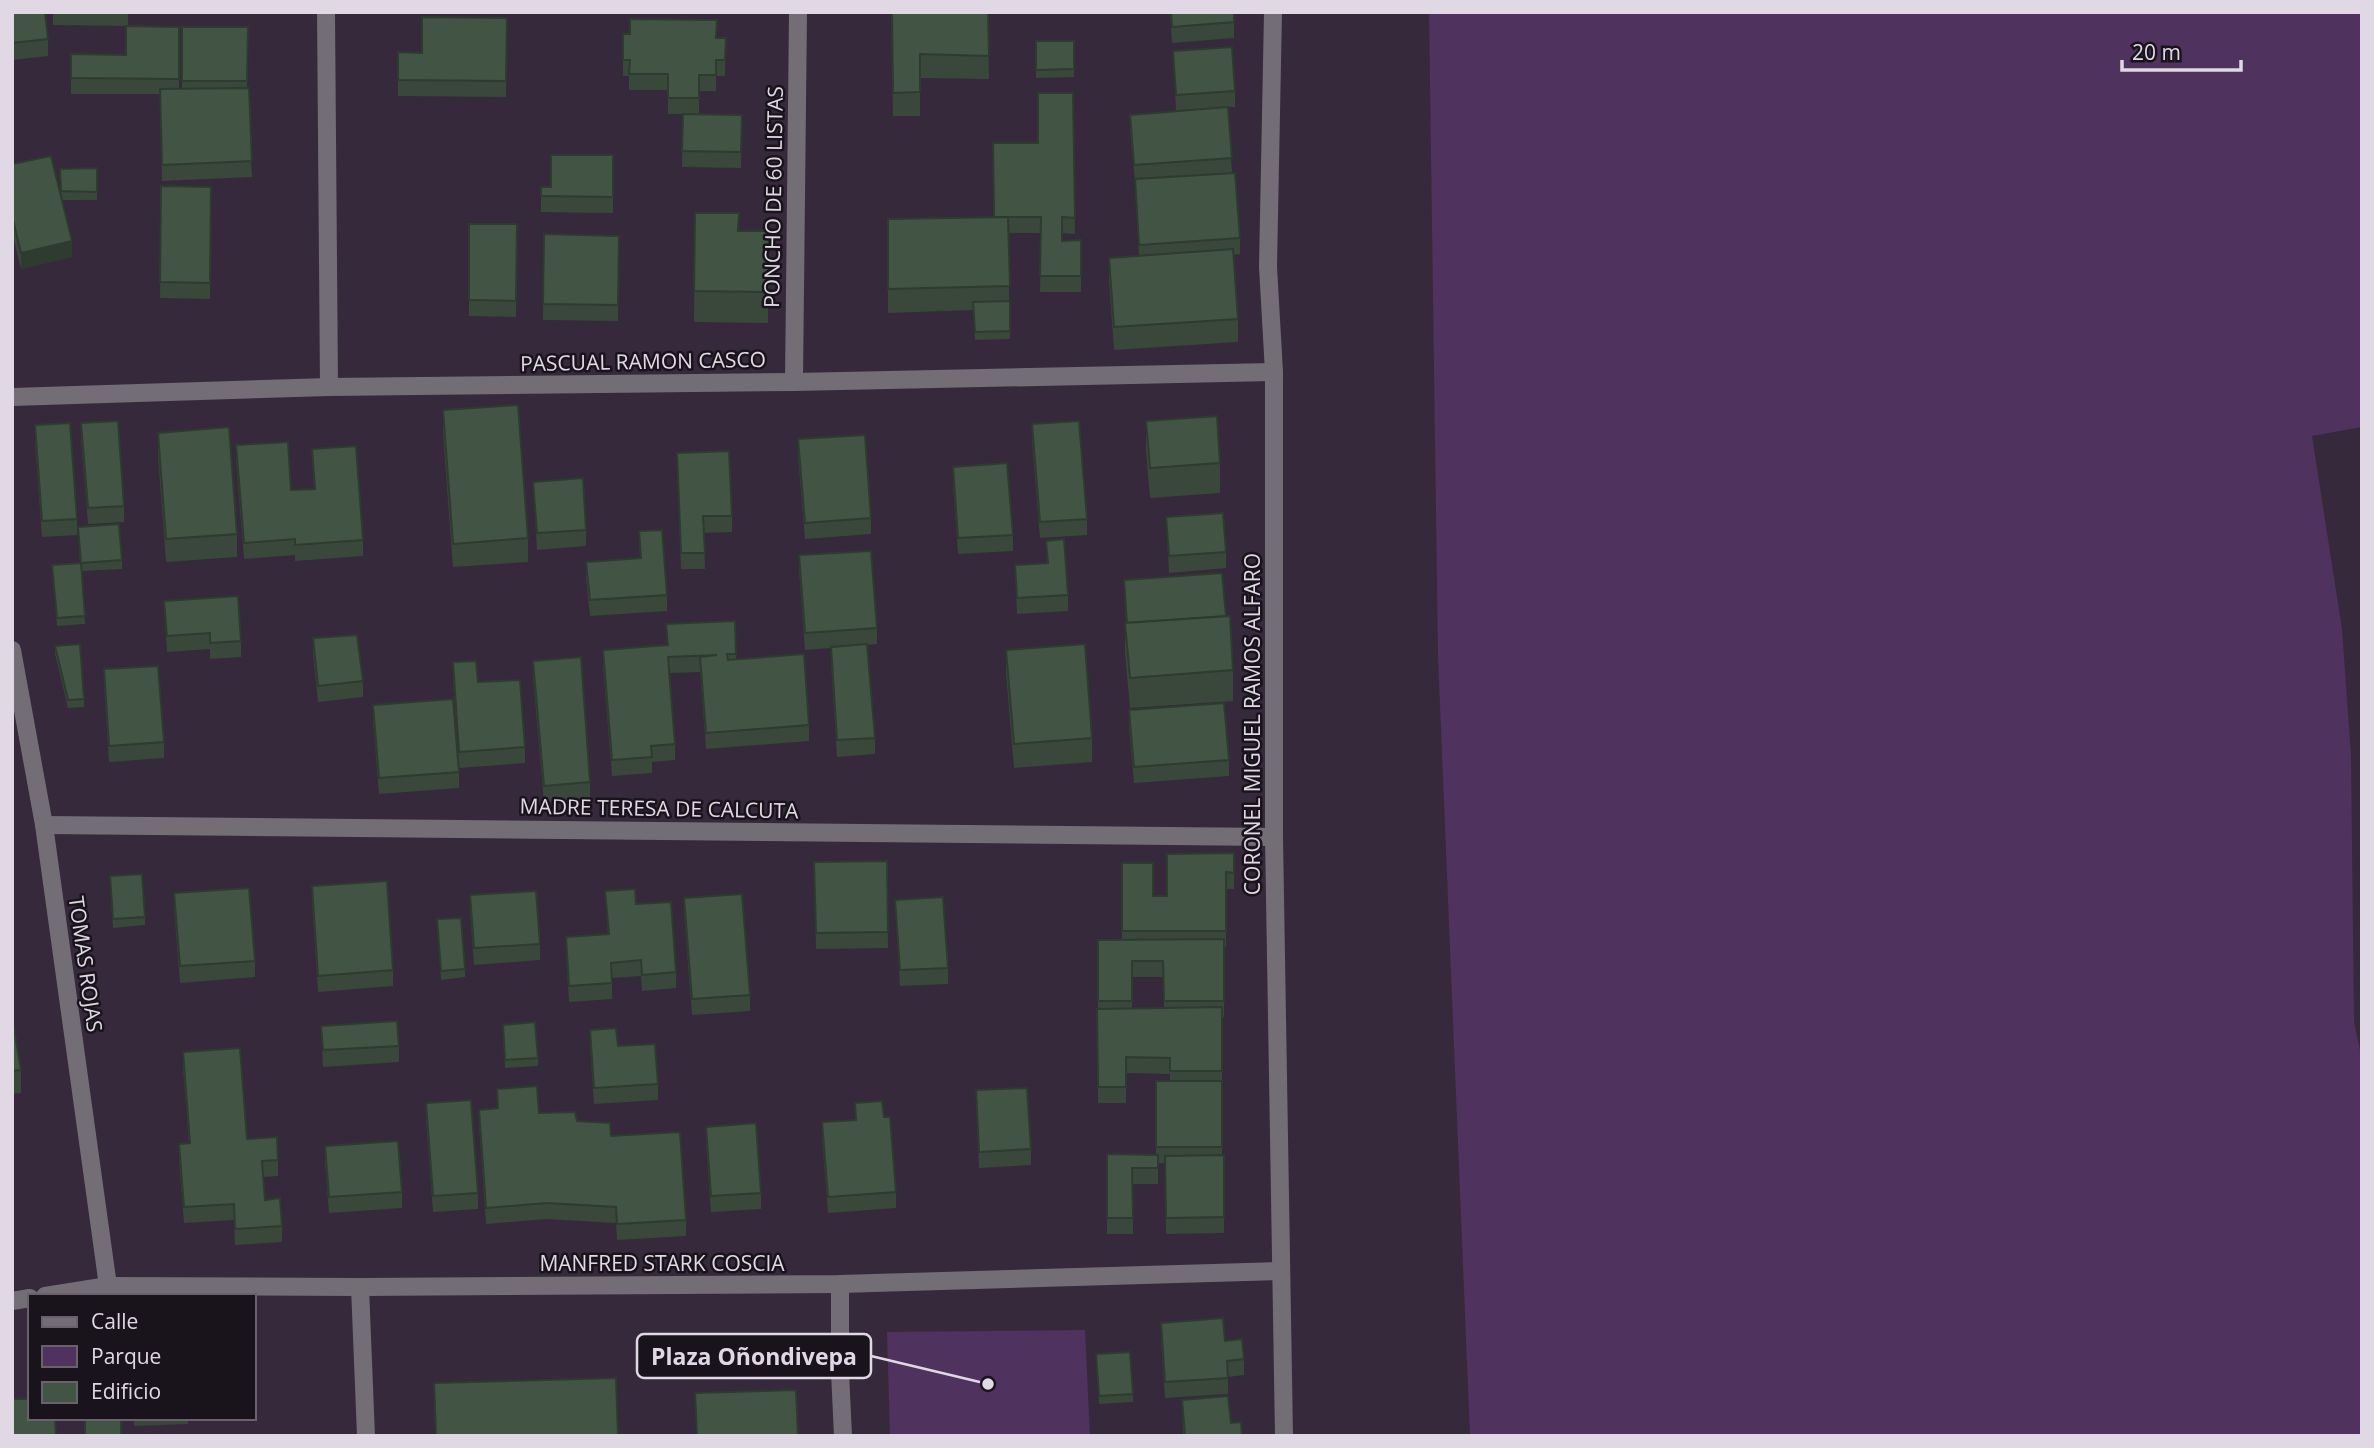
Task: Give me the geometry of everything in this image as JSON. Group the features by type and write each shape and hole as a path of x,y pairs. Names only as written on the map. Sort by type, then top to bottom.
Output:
{"street":[{"path":"326,12 329,387"},
{"name":"PONCHO DE 60 LISTAS","path":"794,382 798,12"},
{"name":"CORONEL MIGUEL RAMOS ALFARO","path":"1273,12 1268,267 1274,372 1274,837 1284,1436"},
{"name":"PASCUAL RAMON CASCO","path":"12,397 329,387 794,382 1274,372"},
{"name":"TOMAS ROJAS","path":"12,650 44,825 108,1286"},
{"name":"MADRE TERESA DE CALCUTA","path":"44,825 1274,837"},
{"name":"MANFRED STARK COSCIA","path":"58,1294 108,1286 840,1284 1281,1271"},
{"path":"840,1284 843,1436"},
{"path":"360,1287 366,1436"}],"green space":[{"path":"1429,12 2362,12 2362,427 2312,436 2342,629 2351,756 2354,1022 2362,1060 2362,1436 1470,1436 1438,656"},
{"path":"1085,1330 1090,1436 890,1436 887,1332"}],"building":[{"path":"12,12 45,12 48,39 12,43"},
{"path":"892,12 988,12 989,56 920,54 920,92 893,93"},
{"path":"1171,12 1234,12 1234,22 1172,27"},
{"path":"422,17 507,18 506,81 398,80 398,52 422,53"},
{"path":"630,19 717,20 716,38 726,38 725,60 716,60 716,75 699,75 699,98 668,98 668,74 629,74 630,60 623,60 623,34 630,34"},
{"path":"126,26 179,27 179,79 71,78 71,54 126,55"},
{"path":"182,27 248,27 247,81 182,81"},
{"path":"1036,41 1074,41 1074,69 1036,70"},
{"path":"1232,47 1235,91 1176,95 1173,51"},
{"path":"249,88 252,161 162,165 160,89"},
{"path":"1038,93 1073,93 1075,218 1062,217 1062,241 1081,240 1081,276 1040,276 1041,217 994,217 993,143 1038,143"},
{"path":"1228,107 1232,158 1134,165 1130,115"},
{"path":"683,114 742,115 741,152 682,151"},
{"path":"551,155 613,155 613,197 541,196 541,187 551,187"},
{"path":"51,156 72,241 21,253 12,216 12,164"},
{"path":"97,168 97,192 61,191 60,169"},
{"path":"1235,173 1240,238 1139,245 1135,179"},
{"path":"161,186 211,187 210,283 160,282"},
{"path":"695,213 739,213 738,231 769,231 768,292 694,291"},
{"path":"1008,217 1010,286 888,289 888,219"},
{"path":"469,224 517,224 516,301 469,300"},
{"path":"544,234 619,236 618,305 543,304"},
{"path":"1233,249 1238,319 1114,327 1109,258"},
{"path":"1010,301 1010,331 975,332 973,302"},
{"path":"518,405 528,538 453,544 443,410"},
{"path":"1217,416 1220,463 1150,468 1146,421"},
{"path":"118,421 124,506 88,508 81,423"},
{"path":"1079,421 1087,519 1040,522 1032,424"},
{"path":"70,423 77,519 42,521 35,425"},
{"path":"229,427 237,534 166,539 158,433"},
{"path":"865,435 871,518 805,523 798,439"},
{"path":"288,442 291,490 315,489 312,449 356,446 363,540 295,545 295,539 244,543 236,445"},
{"path":"729,451 732,516 703,516 705,553 681,553 677,453"},
{"path":"1007,463 1013,535 958,538 953,467"},
{"path":"583,478 586,530 537,533 533,482"},
{"path":"1223,513 1226,552 1169,556 1166,517"},
{"path":"119,524 122,560 81,563 78,527"},
{"path":"662,530 667,595 590,600 586,562 641,558 639,531"},
{"path":"1064,539 1068,595 1017,598 1015,565 1048,563 1046,541"},
{"path":"871,551 877,628 805,633 799,555"},
{"path":"81,563 85,616 57,618 52,565"},
{"path":"1222,573 1226,616 1127,623 1124,580"},
{"path":"238,596 241,641 210,643 210,633 167,636 164,601"},
{"path":"1230,616 1233,670 1130,678 1125,623"},
{"path":"735,621 736,654 727,654 728,660 804,654 809,725 706,733 700,657 717,655 668,657 675,744 651,746 652,757 612,760 603,650 668,645 666,624"},
{"path":"357,635 363,681 318,686 313,638"},
{"path":"80,644 84,699 68,700 55,646"},
{"path":"867,644 875,738 837,740 831,647"},
{"path":"1085,644 1092,738 1014,744 1006,650"},
{"path":"581,657 590,782 544,786 533,661"},
{"path":"476,661 478,682 520,680 525,747 459,752 453,662"},
{"path":"158,666 164,742 109,746 104,669"},
{"path":"453,699 459,772 379,778 373,705"},
{"path":"1224,703 1229,760 1134,767 1129,710"},
{"path":"1234,853 1234,873 1226,872 1226,931 1122,931 1122,863 1153,863 1153,896 1167,896 1167,854"},
{"path":"887,861 888,932 816,933 814,862"},
{"path":"142,874 145,917 113,919 110,876"},
{"path":"387,881 393,970 318,976 312,886"},
{"path":"249,888 255,961 180,966 174,893"},
{"path":"635,889 636,904 671,902 676,972 642,975 641,960 611,963 612,983 569,986 566,937 609,934 605,891"},
{"path":"536,891 540,944 474,948 470,895"},
{"path":"742,894 750,995 692,999 684,898"},
{"path":"943,897 948,968 900,970 895,900"},
{"path":"461,918 465,969 441,971 437,919"},
{"path":"1224,939 1224,1001 1164,1001 1163,961 1132,961 1132,1001 1098,1001 1098,940"},
{"path":"1222,1007 1222,1071 1170,1071 1170,1058 1126,1057 1126,1087 1098,1087 1097,1009"},
{"path":"12,1017 21,1070 12,1071"},
{"path":"397,1021 399,1046 323,1050 321,1026"},
{"path":"535,1022 538,1058 505,1060 503,1025"},
{"path":"616,1028 618,1046 655,1044 658,1084 594,1088 590,1030"},
{"path":"240,1048 247,1139 277,1137 278,1160 262,1161 265,1200 280,1198 282,1226 235,1229 234,1204 184,1207 179,1144 190,1143 183,1052"},
{"path":"1156,1081 1222,1081 1222,1147 1156,1147"},
{"path":"537,1086 539,1113 575,1112 577,1121 610,1123 611,1136 680,1132 686,1220 617,1224 616,1207 546,1203 486,1208 479,1110 498,1108 497,1089"},
{"path":"1027,1088 1031,1149 979,1152 976,1090"},
{"path":"471,1100 478,1193 433,1196 426,1103"},
{"path":"882,1101 884,1117 890,1117 896,1192 828,1197 822,1122 856,1120 855,1103"},
{"path":"756,1123 761,1193 711,1196 706,1127"},
{"path":"398,1141 402,1192 329,1197 325,1146"},
{"path":"1107,1154 1158,1155 1158,1168 1132,1168 1133,1218 1107,1218"},
{"path":"1224,1155 1224,1217 1166,1218 1165,1156"},
{"path":"1223,1318 1225,1341 1242,1339 1244,1359 1227,1361 1228,1378 1165,1382 1161,1323"},
{"path":"1130,1352 1133,1394 1099,1396 1096,1354"},
{"path":"616,1378 618,1436 436,1436 434,1383"},
{"path":"796,1390 798,1436 697,1436 695,1393"},
{"path":"1228,1396 1231,1423 1241,1422 1242,1436 1185,1436 1182,1400"},
{"path":"12,1399 28,1399 28,1420 55,1420 56,1436 12,1436"},
{"path":"85,1420 121,1420 121,1436 85,1436"}],"place":[{"name":"Plaza Oñondivepa","path":"988,1384"}]}
